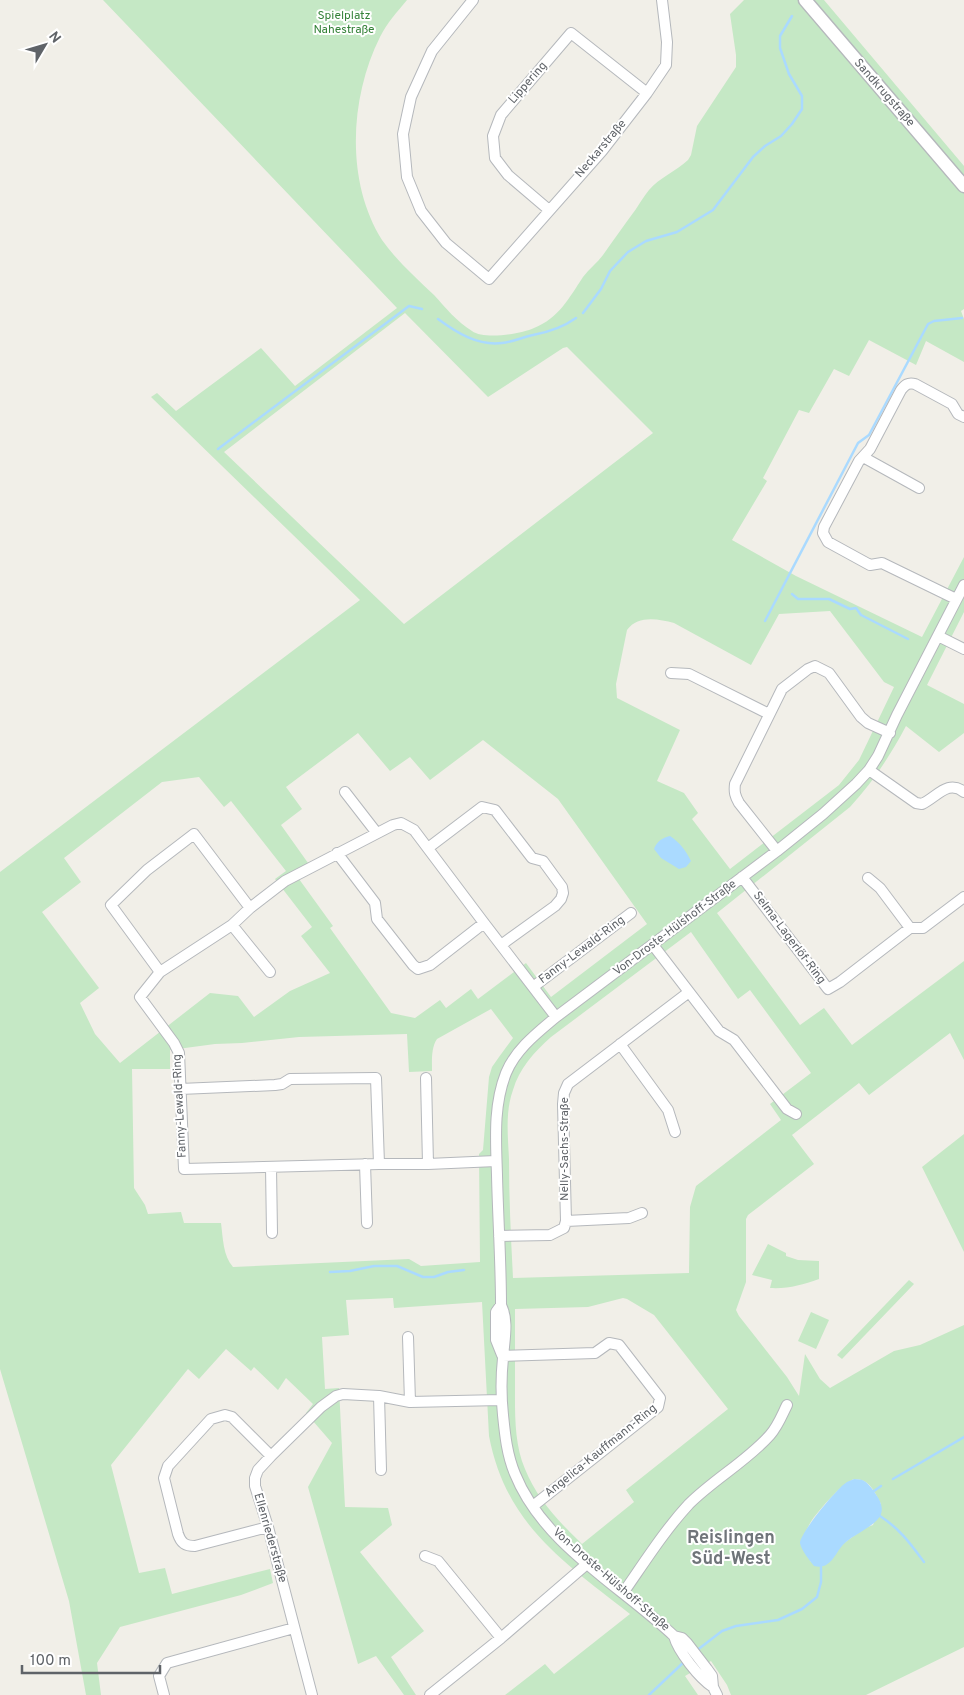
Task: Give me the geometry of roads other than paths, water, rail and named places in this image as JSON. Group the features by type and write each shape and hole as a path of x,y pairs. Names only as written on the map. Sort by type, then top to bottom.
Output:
{"street":[{"name":"Neckarstraße","path":"473,0 432,51 411,97 403,134 407,177 421,211 446,243 489,279 602,150 647,93 666,65 667,42 662,0"},
{"name":"Sandkrugstraße","path":"805,0 964,186"},
{"name":"Lippering","path":"549,210 508,176 495,158 493,136 501,114 571,33 647,93"},
{"path":"956,600 882,563 870,565 828,542 822,533 859,461 870,449 900,390 905,385 915,384 952,404 958,414 964,417"},
{"path":"863,457 919,488"},
{"name":"Von-Droste-Hülshoff-Straße","path":"715,1691 704,1681 704,1672 686,1650 682,1638 674,1636 588,1563 565,1542 533,1506 522,1490 510,1460 501,1400 505,1340 504,1312 501,1305 496,1161 499,1095 506,1073 526,1044 556,1017 777,851 823,814 869,770 890,733 897,715 964,585"},
{"path":"938,636 964,649"},
{"path":"777,851 739,803 734,790 735,784 782,689 815,666 829,673 861,717 868,723 890,733"},
{"path":"671,673 689,674 769,714"},
{"path":"869,770 916,803 922,804 952,786 964,792"},
{"path":"345,792 376,832"},
{"path":"428,848 482,807 494,810 532,858 543,861 562,887 562,898 555,906 501,946"},
{"name":"Fanny-Lewald-Ring","path":"496,1161 184,1168 179,1053 177,1047 140,997 160,972 232,924 285,881 376,832 401,824 407,825 414,830 556,1017"},
{"path":"160,972 111,905 147,870 194,834 250,908"},
{"path":"337,853 375,903 378,919 418,969 430,965 484,923"},
{"name":"Selma-Lagerlöf-Ring","path":"742,877 828,989 840,982 910,928 923,928 964,897"},
{"path":"868,878 880,888 910,928"},
{"name":"Fanny-Lewald-Ring","path":"533,987 631,913"},
{"path":"232,924 270,972"},
{"path":"653,945 719,1031 734,1040 788,1109 796,1114"},
{"name":"Nelly-Sachs-Straße","path":"566,1221 563,1104 564,1093 568,1084 689,992"},
{"path":"620,1044 668,1110 675,1132"},
{"path":"180,1089 275,1086 290,1079 376,1078 379,1164"},
{"path":"426,1078 428,1164"},
{"path":"365,1164 367,1223"},
{"path":"271,1167 272,1233"},
{"path":"499,1236 550,1235 564,1228 566,1221 629,1218 642,1212"},
{"path":"408,1337 410,1402"},
{"name":"Angelica-Kauffmann-Ring","path":"503,1356 595,1353 609,1343 619,1345 660,1398 658,1407 533,1506"},
{"name":"Ellenriederstraße","path":"312,1695 268,1527 255,1486 254,1478 258,1470 321,1407 336,1396 343,1394 379,1396 410,1402 501,1400"},
{"path":"379,1396 381,1470"},
{"path":"622,1593 688,1505 771,1434 780,1421 787,1405"},
{"path":"268,1527 195,1546 184,1544 180,1541 164,1478 168,1466 211,1420 225,1415 232,1417 270,1456"},
{"path":"425,1556 438,1561 501,1638"},
{"path":"430,1695 501,1638 588,1563"},
{"path":"164,1695 159,1676 167,1664 294,1628"}],"water":[{"path":"670,836 687,853 691,861 686,867 679,869 661,858 654,849 660,840"},
{"path":"854,1479 863,1480 871,1487 880,1501 882,1507 881,1514 871,1526 843,1545 829,1563 822,1566 814,1566 802,1549 800,1543 802,1538 812,1521 836,1492 847,1482"}],"waterway":[{"path":"583,313 601,289 610,271 628,252 646,241 677,232 713,210 753,157 765,146 781,136 792,124 802,109 802,96 789,74 780,48 780,36 792,16"},
{"path":"218,449 409,306 422,309"},
{"path":"438,319 468,337 485,342 502,343 550,331 576,318"},
{"path":"765,621 858,443 869,435 928,324 934,321 962,318"},
{"path":"792,594 798,599 829,599 850,609 856,608 861,615 908,639"},
{"path":"330,1272 350,1271 374,1266 397,1266 423,1277 434,1277 448,1272 464,1270"},
{"path":"893,1479 964,1437"},
{"path":"874,1491 881,1486"},
{"path":"880,1516 899,1531 924,1562"},
{"path":"696,1651 722,1631 736,1626 778,1620 802,1609 817,1597 821,1582 821,1567"},
{"path":"649,1695 685,1661"}],"district":[{"name":"Reislingen Süd-West","path":"731,1548"}],"park label":[{"name":"Spielplatz Nahestraße","path":"344,23"}]}
